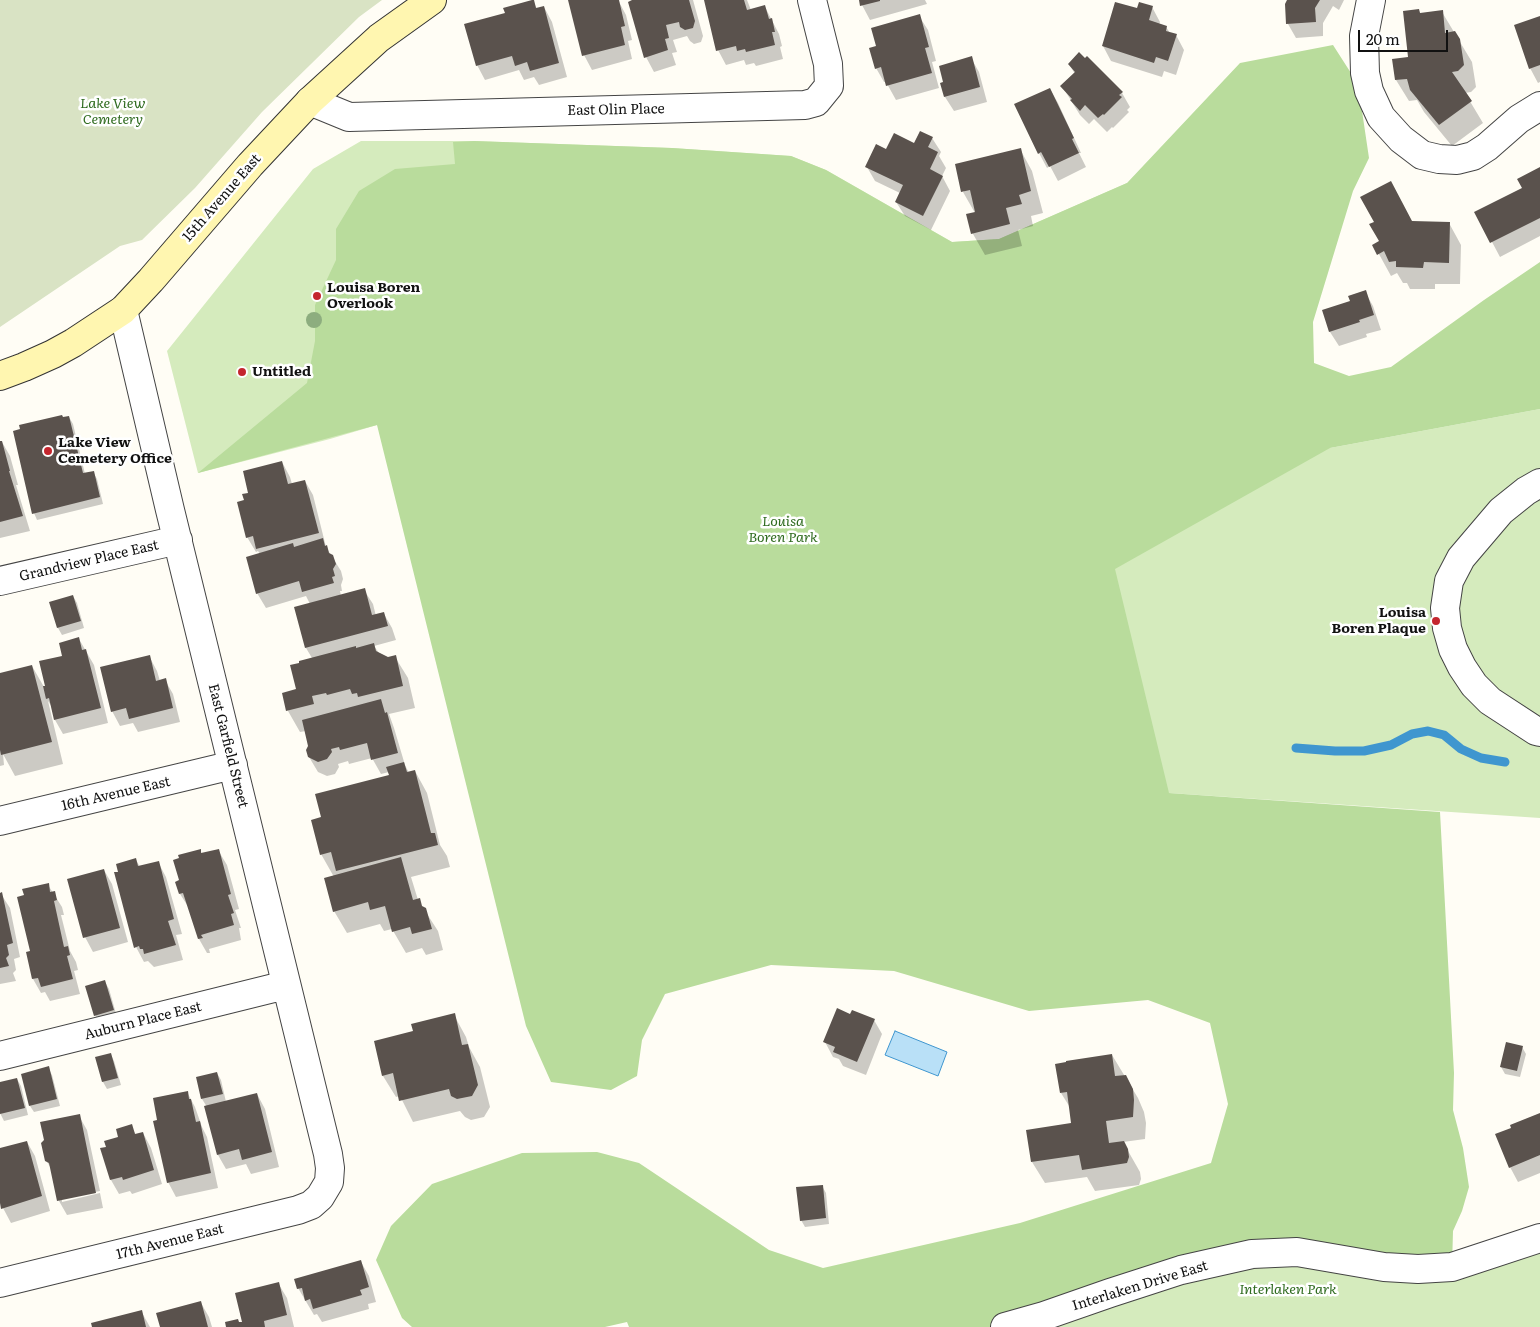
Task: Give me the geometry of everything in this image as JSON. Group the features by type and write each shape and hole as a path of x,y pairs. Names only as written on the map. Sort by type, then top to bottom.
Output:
{"street":[{"name":"15th Avenue East","path":"0,376 60,350 123,310 250,164 310,101 379,38 432,0"},
{"name":"East Olin Place","path":"310,101 349,118 805,105 816,102 829,86 828,64 812,0"},
{"path":"1371,0 1364,36 1364,65 1369,91 1381,117 1401,139 1422,155 1439,159 1457,160 1473,156 1487,147 1519,119 1540,106"},
{"name":"East Garfield Street","path":"123,310 328,1154 330,1168 328,1182"},
{"path":"1540,483 1526,491 1501,511 1461,558 1449,582 1445,608 1447,628 1453,648 1462,667 1474,685 1490,701 1540,732"},
{"name":"Grandview Place East","path":"0,581 178,540"},
{"name":"16th Avenue East","path":"0,822 233,766"},
{"name":"Auburn Place East","path":"0,1056 286,985"},
{"name":"17th Avenue East","path":"0,1283 298,1210 311,1205 320,1197 328,1182"},
{"name":"Interlaken Drive East","path":"1006,1327 1181,1270 1252,1254 1297,1252 1384,1267 1452,1268 1540,1238"}],"green space":[{"name":"Lake View Cemetery","path":"0,0 382,0 359,17 262,112 195,188 142,240 120,246 0,327"},
{"path":"1333,45 1358,84 1369,158 1353,191 1313,322 1314,363 1349,376 1391,367 1540,262 1540,409 1330,448 1115,569 1169,793 1440,812 1454,1073 1453,1110 1463,1148 1469,1187 1462,1211 1453,1231 1452,1267 1297,1252 1005,1327 629,1327 627,1322 605,1327 412,1327 402,1318 376,1260 391,1226 432,1184 522,1153 597,1152 639,1163 769,1250 823,1268 1020,1223 1211,1163 1228,1104 1210,1023 1148,1000 1029,1011 894,971 771,965 665,994 642,1040 637,1076 611,1090 551,1082 526,1026 377,425 198,473 307,383 315,341 315,305 336,260 336,229 359,191 395,169 455,164 453,142 474,141 672,148 791,156 826,170 952,242 999,239 1127,183 1240,63"},
{"name":"Louisa Boren Park","path":"361,141 474,141 672,148 791,156 826,170 952,242 999,239 1127,183 1330,448 1540,409 1540,818 1169,793 377,425 198,473 167,351 313,169"},
{"name":"Interlaken Park","path":"1540,1238 1540,1327 1005,1327 1252,1254 1384,1267"}],"water":[{"path":"895,1031 947,1052 938,1076 885,1055"}],"building":[{"path":"534,0 536,8 544,6 559,63 530,71 527,62 515,66 512,56 476,66 464,24 505,13 503,8"},
{"path":"568,0 619,0 625,26 621,27 625,45 582,56"},
{"path":"632,0 689,0 695,21 693,28 685,30 680,27 679,22 666,25 669,38 665,39 668,50 644,58 628,2"},
{"path":"704,0 744,0 747,10 765,5 769,19 772,18 775,32 772,32 775,45 746,52 745,49 737,51 736,46 716,51"},
{"path":"859,0 880,0 880,1 860,6"},
{"path":"1287,0 1320,0 1315,8 1316,22 1286,24 1285,4"},
{"path":"1115,2 1137,8 1139,2 1153,6 1149,20 1167,26 1166,31 1177,34 1168,61 1156,57 1154,63 1102,46"},
{"path":"1419,9 1420,13 1443,10 1445,33 1455,31 1460,39 1464,65 1458,71 1452,72 1472,101 1439,125 1410,90 1407,79 1395,80 1392,59 1408,57 1403,11"},
{"path":"920,14 929,47 925,48 932,73 886,86 881,67 875,69 869,48 876,46 871,28"},
{"path":"1540,16 1540,65 1529,69 1514,25"},
{"path":"1079,52 1085,58 1087,56 1123,92 1119,95 1122,97 1104,115 1098,118 1085,105 1080,111 1060,86 1075,72 1068,64"},
{"path":"972,56 980,87 944,97 940,83 943,82 939,66"},
{"path":"1050,88 1074,138 1072,139 1079,153 1049,167 1041,152 1038,154 1014,104"},
{"path":"920,131 933,137 928,147 938,152 930,169 943,176 923,216 895,202 903,185 865,167 876,144 886,149 894,133 914,143"},
{"path":"1021,148 1031,191 1019,195 1022,204 1006,208 1010,224 971,234 966,214 975,212 970,190 961,192 955,164"},
{"path":"1540,167 1540,218 1490,243 1474,212 1522,188 1517,179"},
{"path":"1391,181 1412,221 1450,222 1449,263 1424,262 1423,268 1396,267 1396,261 1389,262 1384,251 1377,255 1372,245 1379,241 1369,224 1374,222 1360,197"},
{"path":"1366,290 1374,315 1359,320 1360,322 1329,332 1322,310 1350,301 1348,296"},
{"name":"Lake View Cemetery Office","path":"62,415 63,417 69,416 83,473 94,471 100,497 32,514 13,431 20,429 19,425"},
{"path":"0,441 2,441 23,516 0,522"},
{"path":"282,461 288,484 305,480 319,533 256,549 253,536 246,538 237,502 244,500 242,494 248,493 243,471"},
{"path":"323,538 325,546 327,545 329,553 333,555 336,564 333,569 335,576 332,577 334,583 302,592 299,581 256,594 246,557 293,543 294,547"},
{"path":"365,588 372,615 384,612 388,626 305,648 294,607"},
{"path":"73,595 81,621 57,628 49,602"},
{"path":"79,637 82,650 86,649 101,708 54,720 49,698 46,699 39,661 62,656 59,643"},
{"path":"374,643 376,651 388,657 396,655 403,686 358,697 357,693 352,694 350,689 327,695 326,693 312,696 314,704 286,711 282,693 296,689 290,665 356,646 356,648"},
{"path":"150,655 156,681 166,678 173,708 129,719 126,708 111,712 100,667"},
{"path":"32,665 52,742 1,755 0,673"},
{"path":"381,699 385,713 387,712 398,753 371,760 367,743 340,750 339,747 331,749 332,752 327,759 318,762 308,757 306,750 308,746 302,720"},
{"path":"404,762 407,772 415,770 431,833 435,833 438,845 336,871 331,852 320,855 311,820 321,817 315,794 389,775 386,767"},
{"path":"201,849 201,853 219,849 231,894 228,895 234,913 231,914 234,925 201,935 203,938 198,939 183,893 179,894 175,882 179,880 173,860 179,858 178,855"},
{"path":"401,857 413,900 420,898 422,906 426,908 432,929 412,934 410,927 392,932 385,906 370,910 368,902 333,912 324,878"},
{"path":"136,858 138,866 159,861 174,919 168,921 176,945 144,954 143,949 140,949 139,946 134,948 114,872 118,872 116,864"},
{"path":"104,869 120,928 83,938 67,879"},
{"path":"49,883 50,892 55,891 57,900 54,901 64,947 68,946 70,955 67,956 73,979 41,987 38,978 32,979 26,952 30,951 17,897 24,895 22,889"},
{"path":"2,892 13,943 7,945 9,955 6,958 9,966 0,968 0,893"},
{"path":"105,980 114,1010 94,1016 85,986"},
{"path":"837,1008 850,1014 852,1010 875,1019 857,1062 833,1052 835,1047 823,1042"},
{"path":"455,1013 462,1045 468,1044 478,1085 472,1096 457,1099 451,1096 449,1089 399,1101 393,1073 382,1076 374,1041 413,1031 411,1024"},
{"path":"1506,1042 1523,1046 1517,1071 1500,1067"},
{"path":"111,1053 118,1078 102,1082 95,1057"},
{"path":"1112,1054 1115,1076 1126,1075 1133,1089 1133,1117 1106,1121 1109,1143 1124,1141 1128,1149 1129,1157 1127,1163 1082,1170 1079,1155 1031,1162 1026,1130 1071,1123 1067,1092 1060,1093 1055,1064"},
{"path":"49,1066 57,1099 29,1106 21,1074"},
{"path":"217,1072 223,1094 201,1099 196,1077"},
{"path":"17,1078 25,1108 0,1114 0,1082"},
{"path":"188,1091 196,1122 200,1121 211,1173 167,1183 153,1121 157,1120 153,1098"},
{"path":"257,1093 272,1152 242,1160 239,1149 217,1155 204,1106"},
{"path":"1540,1113 1540,1155 1509,1168 1495,1134 1511,1128 1510,1125"},
{"path":"80,1114 96,1193 57,1201 49,1163 45,1161 41,1143 44,1140 40,1122"},
{"path":"132,1124 135,1134 143,1132 154,1170 123,1180 122,1177 110,1180 100,1148 106,1147 104,1141 118,1137 116,1129"},
{"path":"27,1141 42,1196 1,1209 0,1148"},
{"path":"823,1185 826,1218 800,1221 796,1187"},
{"path":"361,1260 369,1287 360,1290 362,1295 313,1309 310,1299 305,1301 302,1288 297,1289 294,1279"},
{"path":"279,1282 287,1315 264,1321 265,1327 226,1327 225,1322 238,1319 239,1322 242,1322 235,1293"},
{"path":"201,1301 208,1327 160,1327 156,1313"},
{"path":"142,1310 146,1327 92,1327 91,1323"}],"waterway":[{"path":"1296,748 1364,751 1391,745 1412,734 1428,731 1444,735 1461,749 1481,758 1505,762"}],"place":[{"name":"Louisa Boren Overlook","path":"317,296"},
{"name":"Untitled","path":"242,372"},
{"name":"Lake View Cemetery Office","path":"48,451"},
{"name":"Louisa Boren Plaque","path":"1436,621"}]}
